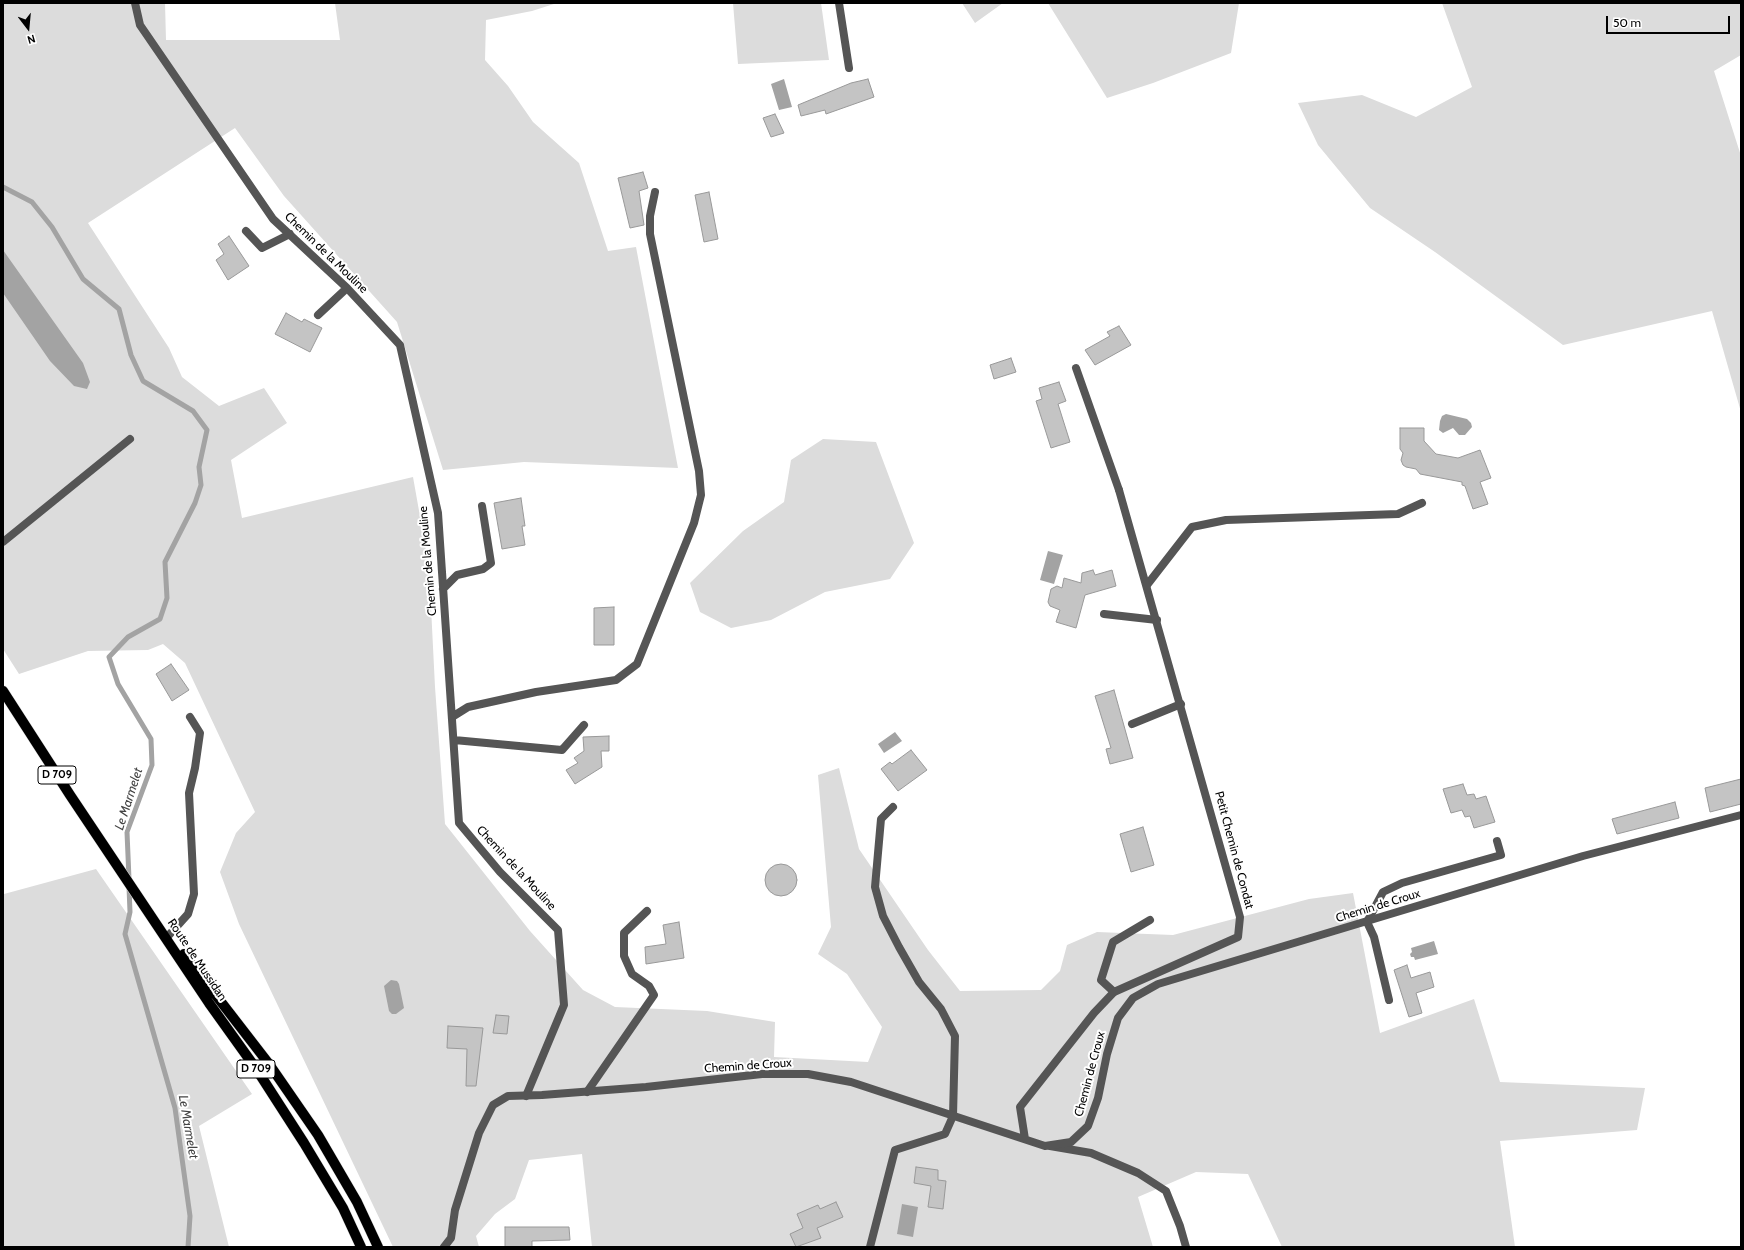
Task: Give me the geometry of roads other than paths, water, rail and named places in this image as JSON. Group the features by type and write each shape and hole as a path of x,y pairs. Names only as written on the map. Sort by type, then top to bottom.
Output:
{"main road":[{"name":"Route de Mussidan","path":"3,692 27,731 209,1003 257,1070 304,1143 343,1208 361,1247"},
{"name":"D 709","path":"139,898 169,935"},
{"name":"Route de Mussidan","path":"169,935 269,1064 318,1135 357,1202 378,1247"}],"street":[{"name":"Chemin de la Mouline","path":"135,3 140,25 274,219 347,288 400,345 438,513 454,740 458,823 500,872 558,930 564,1005 526,1096"},
{"path":"839,3 849,68"},
{"path":"452,717 468,707 536,692 616,680 637,664 694,523 701,495 699,471 650,234 650,216 655,192"},
{"path":"246,231 262,248 290,234"},
{"path":"318,316 347,288"},
{"name":"Petit Chemin de Condat","path":"1025,1139 1020,1107 1094,1013 1114,992 1238,937 1240,917 1181,704 1119,490 1076,368"},
{"path":"3,542 130,440"},
{"path":"1147,585 1192,526 1226,520 1398,514 1422,503"},
{"path":"443,589 457,575 483,569 491,563 482,506"},
{"path":"1104,614 1157,620"},
{"path":"1132,724 1181,704"},
{"path":"169,935 188,914 194,894 191,858 189,793 195,768 200,733 190,717"},
{"path":"454,740 562,750 584,725"},
{"path":"870,1247 895,1150 945,1134 953,1116 955,1036 941,1009 919,982 899,947 883,916 875,887 881,819 894,807"},
{"name":"Chemin de Croux","path":"444,1247 451,1238 455,1210 479,1133 493,1105 508,1096 646,1088 762,1074 808,1074 851,1082 1045,1146 1071,1142 1088,1126 1098,1098 1107,1054 1118,1018 1133,998 1158,984 1584,856 1741,815"},
{"path":"1389,1000 1374,937 1367,922 1383,892 1402,883 1501,855 1496,841"},
{"path":"587,1092 654,996 648,986 632,974 624,956 624,933 647,911"},
{"path":"1114,992 1101,980 1113,942 1150,920"},
{"path":"1045,1146 1091,1152 1138,1173 1166,1191 1180,1226 1186,1247"},
{"path":"451,1238 454,1247"}],"waterway":[{"name":"Le Marmelet","path":"3,187 32,202 52,227 83,279 119,309 131,355 143,381 193,411 207,430 199,467 201,485 195,503 165,562 167,598 160,619 128,637 109,657 118,684 151,739 152,765 127,832 129,879"},
{"name":"Le Marmelet","path":"129,887 130,912 125,934 175,1108 190,1216 188,1247"}]}
